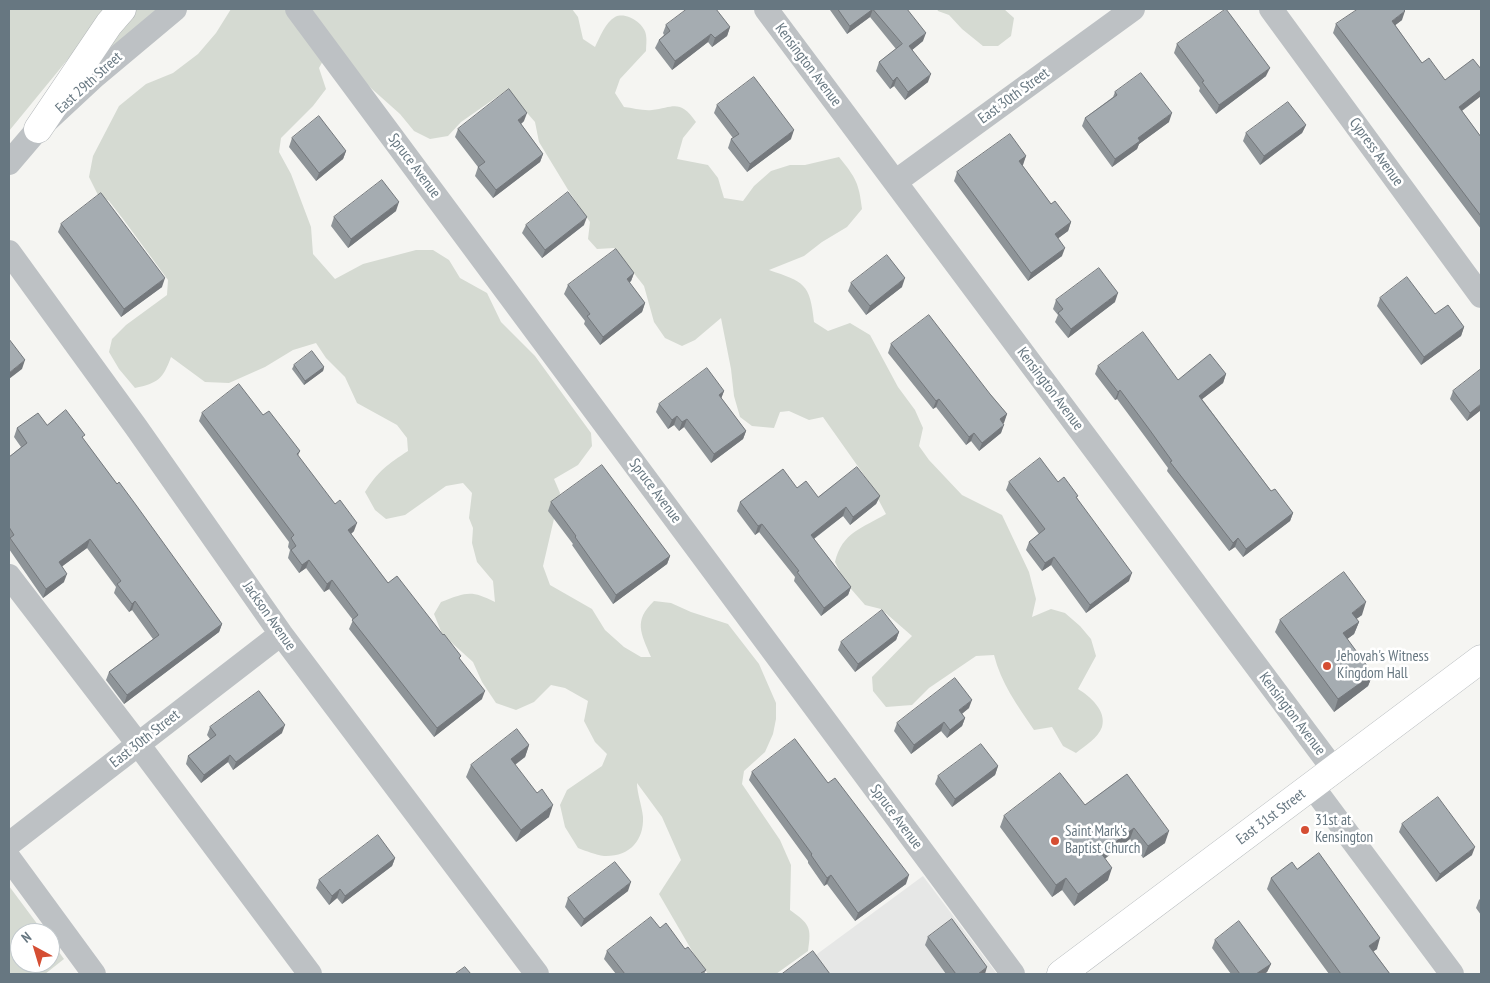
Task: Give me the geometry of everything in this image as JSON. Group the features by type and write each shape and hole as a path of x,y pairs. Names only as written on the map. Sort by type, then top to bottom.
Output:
{"main road":[{"path":"38,129 109,24 122,9"},
{"name":"East 31st Street","path":"1061,974 1481,659"}],"street":[{"name":"East 29th Street","path":"9,163 38,129 95,76 175,9"},
{"name":"Spruce Avenue","path":"297,9 1013,974"},
{"name":"Kensington Avenue","path":"766,9 1334,770"},
{"name":"East 30th Street","path":"895,182 1133,9"},
{"name":"Cypress Avenue","path":"1271,9 1481,296"},
{"name":"Jackson Avenue","path":"9,252 136,427 280,634 537,974"},
{"path":"9,576 138,744 310,974"},
{"name":"East 30th Street","path":"9,844 280,634"},
{"path":"1312,786 1452,974"},
{"path":"9,858 94,974"}],"shaded area":[{"path":"9,9 109,9 9,131"},
{"path":"136,9 162,9 97,63 113,36"},
{"path":"231,9 572,9 578,17 583,39 595,47 608,23 615,17 629,17 639,23 645,31 646,51 620,79 615,93 624,107 649,110 676,106 685,110 696,122 683,138 677,159 708,165 718,178 724,198 743,201 754,186 771,171 790,165 805,165 839,157 856,181 862,209 847,227 822,242 804,256 769,270 798,281 803,286 810,299 814,322 828,331 850,323 870,335 898,387 915,410 923,428 919,446 929,460 962,495 1002,515 1029,572 1036,599 1032,617 1051,609 1065,613 1091,639 1096,656 1078,689 1088,696 1100,710 1103,721 1098,735 1076,753 1063,746 1052,727 1034,730 1005,684 994,655 976,656 929,688 912,705 886,707 873,691 872,677 912,636 881,609 865,605 845,582 835,562 838,552 848,537 886,514 869,482 823,417 809,420 789,411 780,412 774,428 752,426 740,417 734,396 721,318 695,340 682,346 665,338 654,322 644,286 614,248 597,249 588,239 590,222 539,142 535,122 507,90 461,122 448,136 430,139 414,131 400,114 363,81 333,43 319,68 326,89 313,106 281,138 279,152 291,174 311,227 313,254 335,279 363,264 416,250 433,250 449,260 460,278 487,293 501,322 535,356 591,433 592,446 578,465 554,479 560,493 543,566 550,585 592,609 605,630 624,647 641,657 651,657 642,634 641,621 647,608 654,601 671,603 691,612 728,624 759,664 776,703 776,719 773,734 765,752 744,771 742,784 780,840 791,865 790,910 808,926 810,936 808,951 776,974 708,974 695,956 659,894 681,860 662,817 637,783 643,826 638,840 628,850 613,856 594,854 578,848 565,827 560,805 567,790 602,766 607,754 595,742 584,721 588,701 565,688 551,685 534,702 516,710 496,703 482,682 473,662 442,634 434,614 441,602 463,594 474,594 495,602 493,581 477,562 472,543 473,528 469,518 472,493 463,483 446,486 405,515 386,519 375,510 365,492 384,468 408,451 407,438 397,425 357,403 345,377 326,358 316,343 293,350 265,367 229,383 205,382 171,357 159,379 135,388 119,369 109,352 112,339 126,325 167,295 168,280 109,201 98,195 89,177 93,156 119,106 146,84 173,73 198,54 216,33"},
{"path":"937,9 1004,9 1014,18 1011,36 998,46 983,46 962,29 949,15"},
{"path":"923,876 997,974 790,974"},
{"path":"9,886 37,923 10,923 10,973 46,973 9,974"},
{"path":"60,954 64,959 60,962"}],"building":[{"path":"687,9 716,9 730,27 715,38 711,34 675,61 659,40 670,31 666,25"},
{"path":"838,9 873,9 850,26"},
{"path":"873,9 907,9 926,33 909,46 931,74 908,92 897,77 893,81 879,62 902,44"},
{"path":"1226,9 1270,68 1219,105 1177,44"},
{"path":"1358,9 1403,9 1405,11 1392,21 1422,63 1429,58 1445,80 1473,59 1481,69 1481,90 1459,107 1481,137 1481,216 1336,24"},
{"path":"1141,73 1172,113 1138,138 1140,141 1115,159 1085,118 1117,95 1115,92"},
{"path":"754,77 794,130 750,164 731,139 739,134 717,105"},
{"path":"509,89 527,113 518,120 543,154 496,190 478,167 485,162 458,129"},
{"path":"1288,102 1306,125 1264,156 1246,133"},
{"path":"319,116 346,151 319,173 292,138"},
{"path":"1010,134 1026,156 1019,161 1051,204 1055,201 1071,222 1055,234 1065,248 1031,273 957,172"},
{"path":"382,180 399,202 351,239 334,217"},
{"path":"568,192 587,217 545,250 526,225"},
{"path":"101,193 165,278 124,309 61,224"},
{"path":"616,249 634,273 627,279 645,303 603,337 587,316 590,314 568,285"},
{"path":"887,255 905,278 870,306 851,283"},
{"path":"1099,268 1118,293 1071,329 1058,313 1063,309 1056,300"},
{"path":"1407,277 1435,314 1448,305 1464,327 1424,357 1380,298"},
{"path":"929,315 1007,414 1000,419 1004,425 982,443 974,433 969,437 939,399 936,401 891,344"},
{"path":"1143,332 1178,380 1210,354 1226,374 1199,396 1271,491 1275,489 1293,513 1246,549 1238,538 1233,543 1170,462 1172,461 1120,390 1118,392 1098,366"},
{"path":"9,339 25,360 9,373"},
{"path":"312,351 324,367 305,381 294,365"},
{"path":"707,368 724,391 719,395 746,431 714,454 687,419 682,422 677,416 672,420 659,404"},
{"path":"1481,369 1481,404 1470,413 1453,391"},
{"path":"239,384 263,415 269,411 300,451 297,454 335,504 340,500 357,523 348,530 388,583 397,576 461,656 459,658 485,691 437,728 352,620 358,615 332,580 327,584 309,560 302,565 291,550 296,546 291,538 294,535 202,413"},
{"path":"66,410 85,435 82,437 117,484 119,482 222,624 127,695 109,672 159,635 135,601 132,604 117,584 121,581 90,539 59,562 67,574 46,589 10,538 14,535 9,527 9,457 27,443 17,428 38,413 47,425"},
{"path":"1040,458 1058,482 1064,477 1078,496 1076,497 1132,573 1090,605 1054,557 1045,563 1029,542 1045,529 1009,482"},
{"path":"602,465 670,556 616,595 551,502"},
{"path":"857,467 880,496 853,517 846,507 811,535 851,587 824,608 797,572 799,571 762,524 758,526 740,502 783,469 797,488 806,481 818,497"},
{"name":"Jehovah's Witness Kingdom Hall","path":"1344,572 1366,602 1352,613 1359,622 1343,633 1373,674 1338,699 1280,620"},
{"path":"882,610 899,632 858,664 841,642"},
{"path":"955,678 972,700 959,710 965,718 950,730 944,722 914,745 897,723"},
{"path":"259,691 285,725 236,762 230,755 204,775 188,756 216,735 210,727"},
{"path":"517,729 529,745 511,759 537,793 542,789 553,805 521,830 471,765"},
{"path":"795,739 828,783 835,778 909,875 858,913 831,875 827,878 812,854 752,772"},
{"path":"981,744 998,766 955,799 938,776"},
{"path":"1060,773 1085,805 1127,774 1169,831 1148,846 1134,828 1101,853 1112,868 1078,894 1066,878 1056,885 1004,816"},
{"path":"1438,797 1475,847 1440,874 1402,824"},
{"path":"378,835 395,858 345,896 340,889 332,896 319,880"},
{"path":"1319,853 1380,938 1369,946 1390,974 1341,974 1271,878 1292,862 1297,869"},
{"path":"615,862 631,882 584,919 568,898"},
{"path":"651,917 660,928 666,923 685,949 688,947 706,970 702,974 625,974 607,951"},
{"path":"952,919 987,967 978,974 956,974 928,937"},
{"path":"1239,921 1271,964 1256,974 1240,974 1215,940"},
{"path":"813,951 830,974 782,974"},
{"path":"465,967 471,974 455,974"}],"place":[{"name":"Jehovah's Witness Kingdom Hall","path":"1327,666"},
{"name":"31st at Kensington","path":"1305,830"},
{"name":"Saint Mark's Baptist Church","path":"1055,841"}]}
